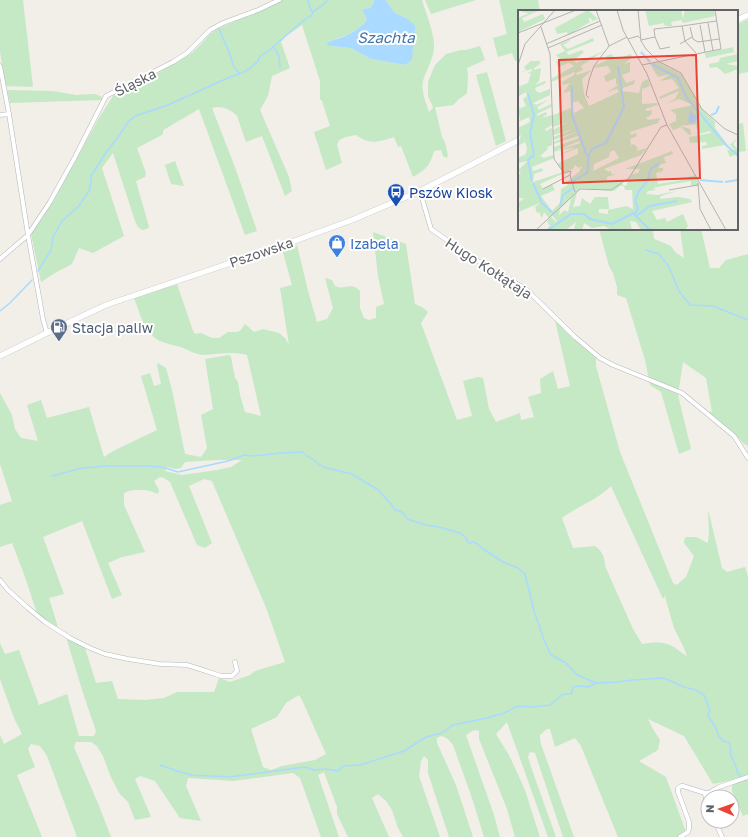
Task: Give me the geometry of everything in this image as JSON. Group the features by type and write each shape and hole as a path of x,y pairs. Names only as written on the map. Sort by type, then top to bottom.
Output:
{"main road":[{"path":"738,20 748,15"},
{"name":"Pszowska","path":"0,356 106,305 278,247 352,220 420,191 518,141"}],"street":[{"name":"Śląska","path":"0,259 28,235 50,202 106,96 173,62 187,53 210,30 279,0"},
{"path":"0,66 28,235 43,320 47,333"},
{"path":"0,115 9,114"},
{"name":"Hugo Kołłątaja","path":"420,191 431,229 471,257 526,289 575,337 600,358 613,365 682,393 734,436 748,458"},
{"path":"0,580 8,590 45,622 70,638 105,654 160,664 187,665 221,676 232,676 236,671 235,662"},
{"path":"715,789 748,777"},
{"path":"680,837 686,833 689,828 689,822 678,792 678,788 683,786 700,791"}],"green space":[{"path":"0,0 23,0 33,87 5,86 0,51"},
{"path":"282,0 374,0 370,8 362,9 367,20 359,28 349,34 328,42 331,46 351,48 371,59 405,65 412,60 414,41 408,19 395,13 385,0 422,0 430,24 434,43 432,57 423,81 424,97 429,112 433,108 428,96 428,82 435,65 446,54 480,46 485,60 467,68 467,93 453,105 435,107 448,156 446,158 443,156 441,150 434,151 427,167 413,177 401,146 398,147 394,137 375,142 366,140 356,135 339,140 337,145 342,163 326,170 314,132 330,126 320,99 320,81 302,25 285,37 281,42 290,68 272,76 268,96 260,110 289,177 292,191 285,196 262,136 246,142 237,116 225,108 212,108 236,170 257,231 245,235 199,109 165,129 163,134 160,136 137,148 146,173 145,177 136,181 149,227 142,230 138,227 135,221 113,153 102,168 124,236 93,253 79,248 72,264 41,282 31,234 50,207 99,118 113,96 135,84 145,81 192,53 210,34 217,29"},
{"path":"425,0 476,0 431,14"},
{"path":"499,0 538,0 540,10 518,10 518,60 515,61 512,53 498,57 493,38 507,34"},
{"path":"748,19 748,72 738,74 738,24"},
{"path":"487,72 506,141 496,146 476,75"},
{"path":"7,90 53,91 76,95 95,94 103,99 10,103"},
{"path":"743,123 746,151 738,152 738,124"},
{"path":"175,161 184,186 171,184 165,165"},
{"path":"599,230 653,230 654,239 671,246 675,252 684,258 680,230 701,230 710,268 719,268 726,260 748,254 748,446 708,411 712,412 706,378 683,362 678,395 691,449 679,454 661,392 650,385 645,360 626,298 617,295 617,287 613,273 609,266"},
{"path":"373,232 406,244 415,304 428,312 421,323 457,420 472,416 463,381 478,377 483,378 489,409 496,422 520,413 521,420 534,417 528,397 541,393 540,379 553,371 558,389 570,386 555,320 572,338 596,358 596,366 620,452 673,583 677,585 686,577 694,556 684,543 686,537 696,537 708,543 708,511 722,568 727,572 745,567 748,578 748,814 743,816 740,809 740,789 732,789 732,786 738,779 713,784 684,736 648,719 660,740 658,750 639,761 666,777 686,832 678,837 618,837 581,746 575,738 555,747 550,729 547,729 540,735 541,744 574,837 563,837 535,753 530,752 528,757 531,767 556,837 548,837 507,722 496,734 509,755 525,790 540,837 515,837 507,809 479,739 479,731 474,730 466,735 494,815 500,837 484,837 453,745 448,739 441,736 437,738 437,743 456,785 473,837 449,837 428,773 428,760 424,756 421,761 419,776 440,837 403,837 398,828 392,810 386,801 378,794 372,798 389,837 348,837 337,814 337,807 324,772 318,775 339,837 321,837 300,778 293,773 233,781 188,778 186,786 201,821 180,818 155,781 140,776 135,779 151,817 135,820 128,802 119,793 97,746 91,742 76,742 74,747 111,837 77,837 47,756 40,746 31,744 28,749 35,767 17,775 42,837 0,837 0,735 4,744 22,734 14,718 0,679 0,643 5,654 19,650 39,705 67,694 79,736 94,736 96,731 66,637 85,648 96,683 112,681 118,699 145,700 164,698 177,692 214,692 219,678 230,682 250,675 255,671 285,662 267,610 212,481 204,479 189,486 212,543 205,548 197,545 170,482 160,477 154,481 159,490 158,494 141,490 132,490 124,493 124,505 145,552 122,557 108,563 122,595 112,599 82,521 43,537 64,594 49,598 58,627 37,613 12,543 0,547 0,505 12,501 0,464 0,393 12,415 15,429 21,438 38,441 27,405 41,400 47,418 89,407 104,457 113,451 157,430 141,376 150,373 154,386 161,384 157,365 158,363 166,368 185,454 201,457 207,448 201,415 213,409 205,359 229,355 231,357 235,378 238,382 245,412 261,416 247,355 231,353 201,355 160,341 146,328 134,298 177,284 195,334 201,333 212,338 219,338 228,332 240,331 245,324 254,332 263,329 279,333 285,338 289,345 280,288 292,285 282,249 297,245 317,322 327,319 333,308 325,278 332,280 335,286 351,286 360,291 360,308 364,318 369,320 376,318 376,307 384,304 378,276","holes":["242,460 231,467 217,470 182,475 165,471 167,467 176,469 181,468 185,462","611,486 663,599 666,594 665,597 674,628 687,656 674,647 666,644 654,642 642,644 633,629 605,566 604,557 600,550 595,546 573,548 562,518 594,499","299,695 326,754 315,760 282,766 271,770 263,767 251,729 277,717 286,703"]}],"water":[{"name":"Szachta","path":"374,0 385,0 395,13 408,19 415,26 412,60 405,65 371,59 351,48 327,45 328,42 350,34 359,28 367,20 362,9 370,8"}],"waterway":[{"path":"308,0 313,13"},
{"path":"38,271 51,250 53,237 62,221 78,207 89,191 91,176 129,121 135,116 168,105 247,70 253,66 261,56 311,16 315,10 327,0"},
{"path":"219,29 234,67 240,74"},
{"path":"273,47 279,56 280,67"},
{"path":"646,250 659,254 669,267 679,291 690,305 713,306 748,320"},
{"path":"0,311 10,303 32,280"},
{"path":"52,476 82,468 107,466 162,467 178,472 228,461 244,455 253,456 302,452 323,467 352,474 377,489 395,510 405,515 407,519 460,533 466,538 469,544 472,542 476,543 503,562 518,568 525,574 534,611 551,655 566,663 577,675 596,683 664,678 684,687 696,690 704,695 710,711 708,716 716,728 718,735 723,741 729,742 730,754 740,777 748,775"},
{"path":"160,765 192,775 229,777 305,767 314,770 325,769 338,771 343,766 360,765 404,751 426,737 442,733 453,725 502,714 518,706 533,707 550,705 563,694 571,694 573,687 588,687 596,683"}],"place":[{"name":"Pszów Kiosk","path":"396,207"},
{"name":"Izabela","path":"337,258"},
{"name":"Stacja paliw","path":"59,342"}]}
